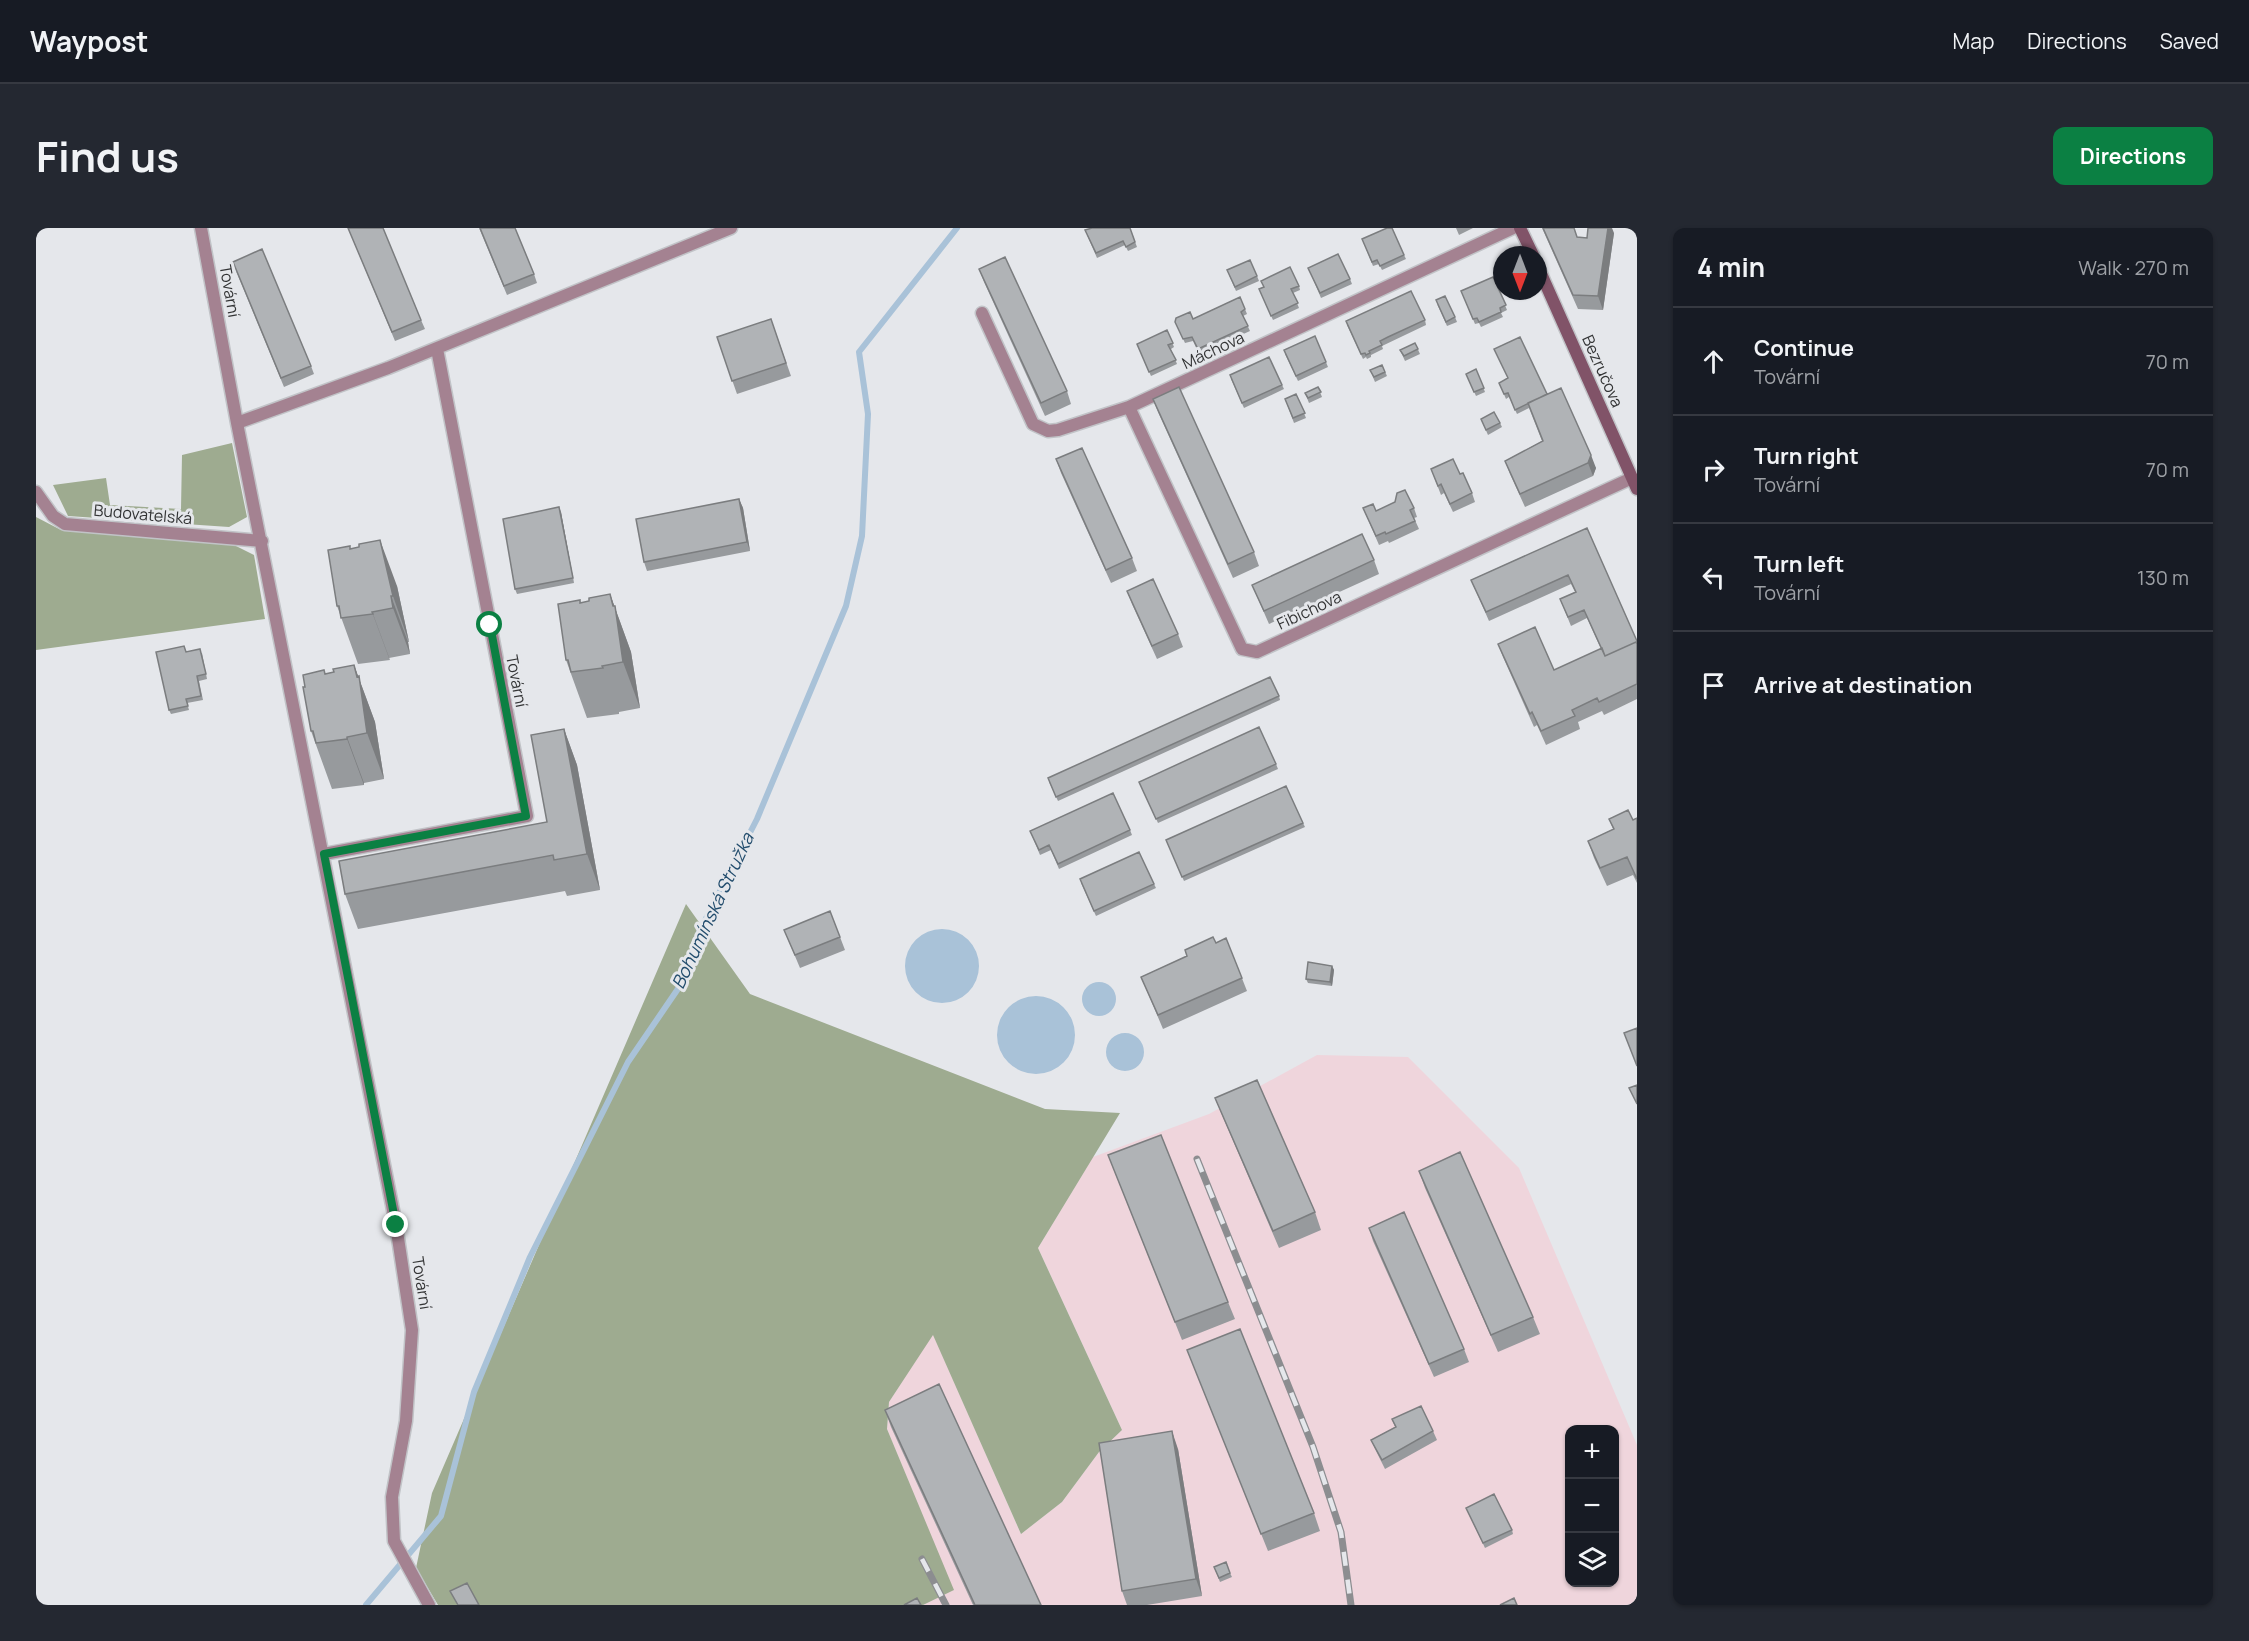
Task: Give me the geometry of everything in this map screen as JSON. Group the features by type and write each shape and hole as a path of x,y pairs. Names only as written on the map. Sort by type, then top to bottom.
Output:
{"main road":[{"path":"1520,228 1529,246"},
{"name":"Bezručova","path":"1547,287 1634,483"}],"street":[{"name":"Tovární","path":"201,228 237,423 396,1225 412,1330 406,1421 392,1497 394,1541 429,1605"},
{"path":"237,423 437,349 731,228"},
{"name":"Máchova","path":"982,313 1033,423 1041,429 1059,430 1130,406 1513,228"},
{"name":"Tovární","path":"324,854 526,816 437,349"},
{"name":"Fibichova","path":"1130,406 1242,649 1257,652 1634,483"},
{"name":"Budovatelská","path":"36,492 53,516 65,524 262,541"}],"shaded area":[{"path":"1317,1055 1408,1057 1519,1168 1637,1445 1637,1605 923,1605 953,1590 887,1429 889,1402 933,1334 1021,1534 1062,1502 1099,1452 1122,1430 1038,1248 1093,1157 1209,1114"}],"green space":[{"path":"232,443 247,517 229,527 68,516 53,485 106,478 110,505 181,509 182,455"},
{"path":"36,517 61,530 230,543 254,555 265,619 36,650"},
{"path":"686,904 750,994 1045,1109 1120,1113 1038,1248 1122,1430 1099,1452 1062,1502 1021,1534 933,1335 889,1402 887,1429 954,1590 923,1605 438,1605 416,1568 432,1493"}],"water":[{"path":"942,929 956,932 968,940 976,952 979,966 976,980 968,992 956,1000 942,1003 928,1000 916,992 908,980 905,966 908,952 916,940 928,932"},
{"path":"1099,982 1111,987 1116,999 1111,1011 1099,1016 1087,1011 1082,999 1087,987"},
{"path":"1028,996 1044,996 1058,1002 1069,1013 1075,1027 1075,1043 1069,1057 1058,1068 1044,1074 1028,1074 1014,1068 1003,1057 997,1043 997,1027 1003,1013 1014,1002"},
{"path":"1125,1033 1139,1038 1144,1052 1139,1066 1125,1071 1111,1066 1106,1052 1111,1038"}],"building":[{"path":"348,228 383,228 421,320 392,332"},
{"path":"480,228 515,228 534,274 504,286"},
{"path":"1130,228 1135,242 1126,247 1123,241 1096,253 1085,230"},
{"path":"1392,228 1404,255 1380,266 1377,260 1372,262 1362,239"},
{"path":"1543,228 1574,228 1577,237 1587,238 1588,228 1608,228 1598,296 1573,295"},
{"path":"262,249 311,366 281,378 233,262"},
{"path":"1338,254 1350,279 1320,293 1308,268"},
{"path":"1005,257 1067,391 1041,403 979,269"},
{"path":"1250,260 1257,276 1235,287 1227,270"},
{"path":"1290,267 1299,286 1291,289 1298,303 1271,316 1259,289 1264,287 1261,281"},
{"path":"1493,277 1493,300 1504,300 1506,305 1500,308 1501,312 1479,322 1477,318 1473,319 1461,291"},
{"path":"1411,291 1425,320 1380,341 1382,345 1369,351 1370,353 1361,354 1346,321"},
{"path":"1445,296 1455,317 1446,322 1436,300"},
{"path":"1240,297 1245,309 1241,312 1248,326 1198,349 1192,337 1183,339 1175,322 1176,318 1190,312 1193,319"},
{"path":"771,319 786,363 732,381 717,337"},
{"path":"1167,330 1173,343 1168,345 1176,360 1149,372 1137,344"},
{"path":"1315,336 1326,362 1296,376 1284,350"},
{"path":"1520,337 1547,394 1515,410 1508,393 1504,394 1499,383 1508,378 1494,349"},
{"path":"1415,343 1418,349 1404,356 1400,350"},
{"path":"1269,357 1282,385 1242,403 1230,375"},
{"path":"1382,365 1385,372 1374,377 1370,370"},
{"path":"1476,369 1484,388 1474,392 1466,374"},
{"path":"1179,387 1254,552 1228,564 1153,399"},
{"path":"1318,387 1321,392 1308,398 1305,393"},
{"path":"1561,388 1591,455 1588,463 1520,494 1505,461 1543,441 1528,403"},
{"path":"1296,394 1305,413 1293,418 1285,399"},
{"path":"1494,412 1500,423 1486,430 1481,419"},
{"path":"1082,448 1132,558 1106,570 1056,459"},
{"path":"1453,459 1460,474 1463,473 1472,493 1450,504 1441,484 1438,486 1431,469"},
{"path":"1405,490 1414,508 1410,510 1415,521 1376,536 1363,508 1373,504 1376,511 1395,502 1397,493"},
{"path":"739,499 747,542 644,562 636,519"},
{"path":"559,507 573,578 515,589 503,519"},
{"path":"1587,528 1637,644 1636,642 1605,656 1584,610 1568,617 1560,599 1576,592 1568,575 1486,612 1471,580"},
{"path":"1362,534 1374,560 1264,611 1252,585"},
{"path":"380,540 393,596 391,596 393,608 372,612 373,614 341,618 328,550 350,546 350,549 359,547 359,544"},
{"path":"1153,579 1178,634 1152,646 1127,591"},
{"path":"610,594 613,606 615,606 623,662 602,666 603,668 571,672 568,660 566,660 558,604 580,600 580,603 589,601 589,598"},
{"path":"1535,627 1554,670 1602,648 1605,656 1636,642 1637,684 1599,702 1597,698 1572,710 1575,716 1541,731 1532,712 1530,714 1498,644"},
{"path":"184,646 186,652 200,649 206,674 197,676 201,696 186,699 188,706 169,710 156,652"},
{"path":"354,665 357,677 359,676 367,733 347,737 347,739 316,743 313,731 311,731 303,675 324,670 325,674 334,672 333,669"},
{"path":"1270,677 1279,696 1056,797 1048,778"},
{"path":"1259,727 1276,764 1156,819 1139,782"},
{"path":"564,729 587,854 554,860 553,855 345,894 339,861 547,822 531,735"},
{"path":"1286,786 1303,823 1182,877 1166,840"},
{"path":"1113,793 1130,830 1058,864 1049,845 1039,850 1030,831"},
{"path":"1628,810 1633,820 1637,818 1637,879 1627,857 1600,868 1588,841 1614,829 1609,819"},
{"path":"1139,852 1154,884 1094,911 1080,879"},
{"path":"830,911 840,937 795,955 784,930"},
{"path":"1213,937 1216,943 1226,938 1242,978 1158,1015 1141,977 1187,956 1185,950"},
{"path":"1308,962 1332,966 1330,982 1306,979"},
{"path":"1637,1028 1637,1066 1624,1033"},
{"path":"1257,1080 1315,1212 1273,1231 1215,1098"},
{"path":"1637,1085 1637,1104 1629,1088"},
{"path":"1161,1135 1228,1302 1175,1322 1108,1155"},
{"path":"1460,1152 1533,1317 1491,1335 1419,1171"},
{"path":"1404,1212 1464,1349 1429,1364 1369,1228"},
{"path":"1240,1329 1314,1513 1261,1534 1187,1350"},
{"path":"939,1384 1041,1605 975,1605 885,1410"},
{"path":"1421,1406 1433,1431 1382,1460 1371,1440 1396,1427 1392,1419"},
{"path":"1172,1431 1196,1579 1122,1591 1099,1443"},
{"path":"1494,1494 1512,1530 1483,1543 1466,1508"},
{"path":"1226,1562 1230,1573 1219,1578 1214,1567"},
{"path":"467,1583 479,1605 458,1605 450,1591"},
{"path":"917,1598 921,1605 904,1605"},
{"path":"1514,1598 1517,1605 1500,1605"}],"waterway":[{"name":"Bohumínská Stružka","path":"366,1605 441,1516 474,1392 530,1257 628,1062 684,980 699,932 757,819 846,606 862,536 868,414 859,352 957,228"}],"railway":[{"path":"1197,1159 1313,1447 1341,1532 1351,1605"},
{"path":"922,1559 946,1605"}],"route":[{"path":"396,1225 324,854 526,816 490,625"}]}
